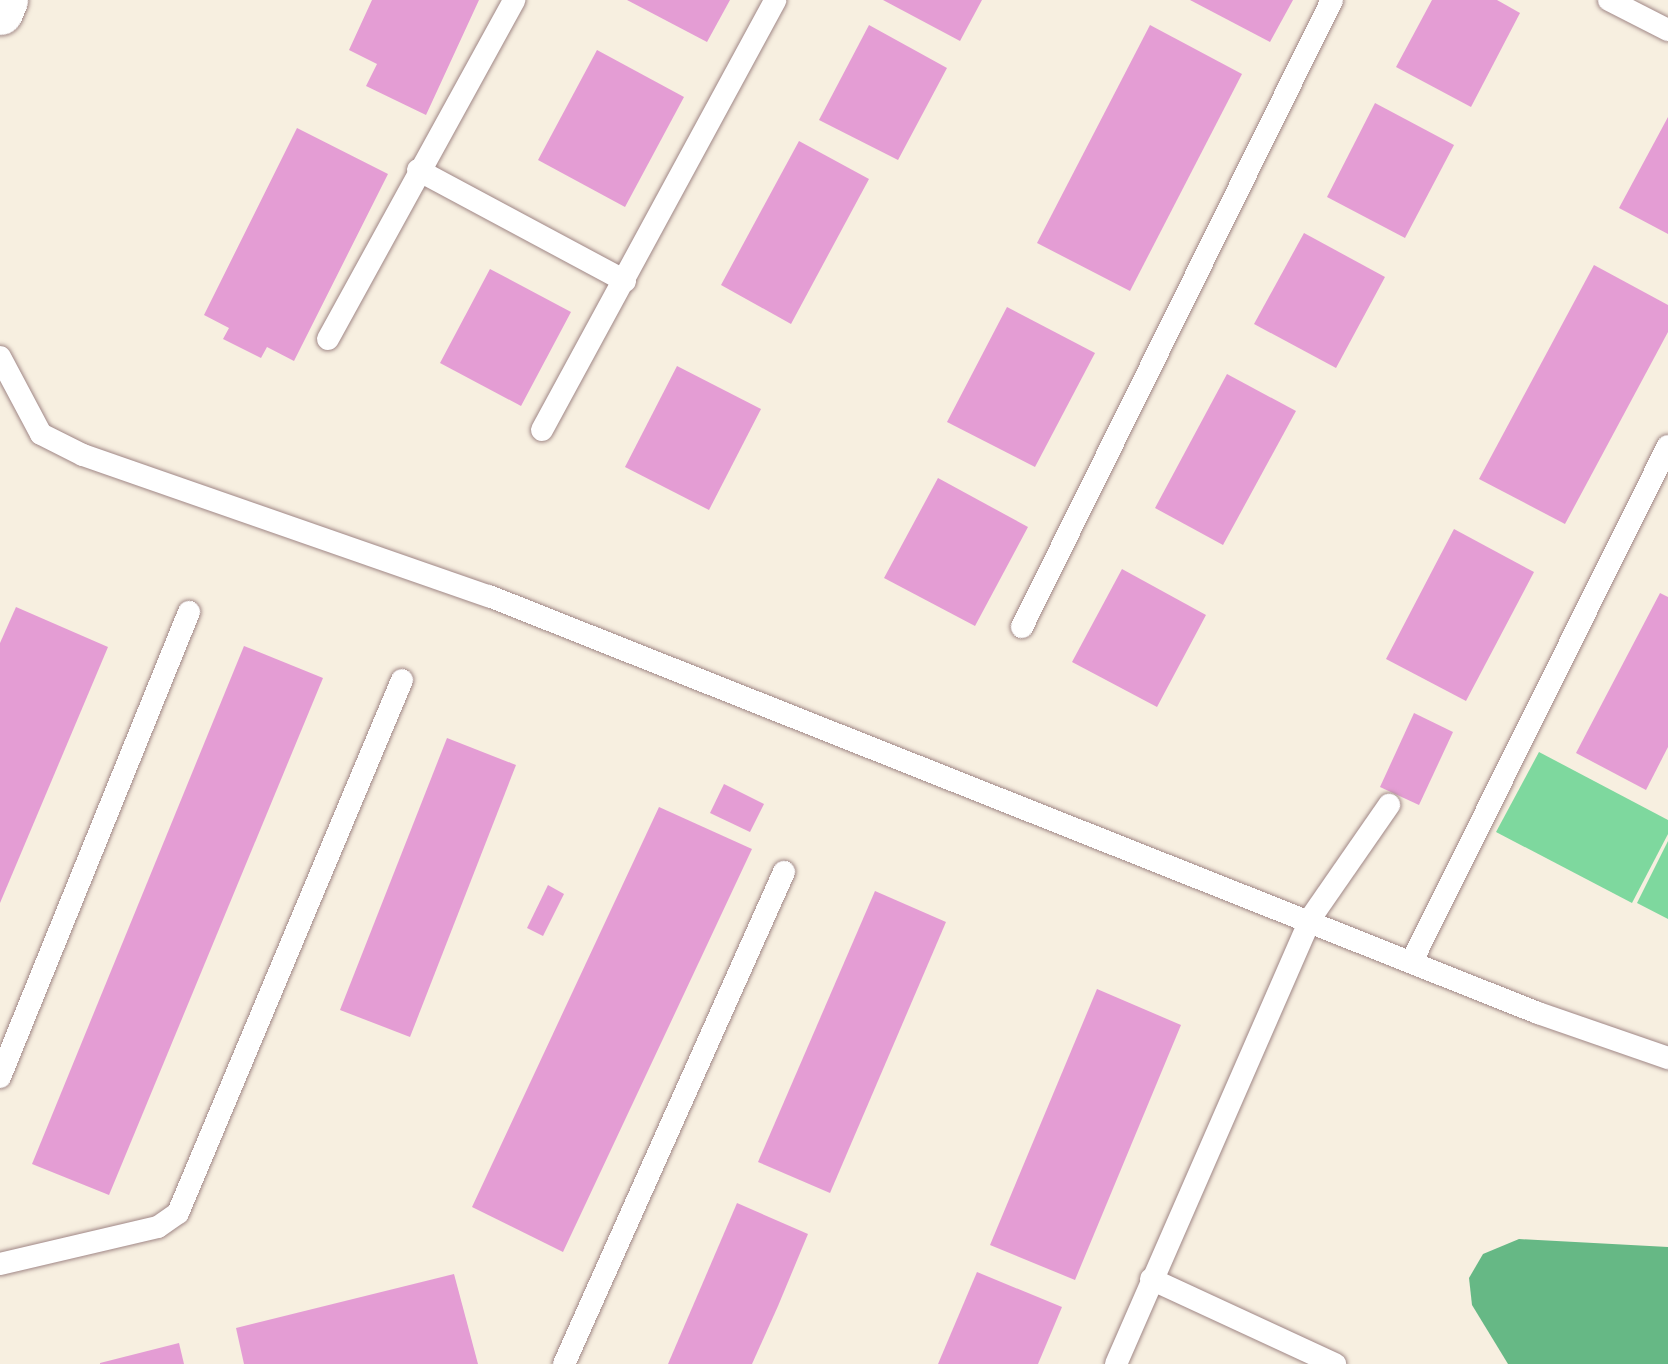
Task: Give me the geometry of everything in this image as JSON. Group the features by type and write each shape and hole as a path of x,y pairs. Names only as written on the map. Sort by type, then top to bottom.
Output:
{"street":[{"path":"0,12 5,0"}],"lane":[{"path":"328,338 514,0"},
{"path":"542,430 775,0"},
{"path":"1022,627 1332,0"},
{"path":"1609,0 1668,30"},
{"path":"418,170 625,281"},
{"path":"0,357 41,434 83,456 488,596 1412,961 1668,1058"},
{"path":"1412,961 1668,446"},
{"path":"0,1077 189,612"},
{"path":"0,1264 158,1227 178,1212 402,680"},
{"path":"1116,1364 1310,919 1390,805"},
{"path":"564,1364 784,872"},
{"path":"1151,1278 1335,1364"}],"green space":[{"path":"1539,752 1668,820 1668,834 1632,903 1496,832"},
{"path":"1668,841 1668,919 1637,903"},
{"path":"1519,1239 1668,1247 1668,1364 1508,1364 1472,1305 1469,1278 1483,1254"}],"building":[{"path":"372,0 479,0 426,115 366,86 377,64 349,50"},
{"path":"627,0 730,0 707,42"},
{"path":"883,0 982,0 960,41"},
{"path":"1190,0 1293,0 1270,42"},
{"path":"1432,0 1497,0 1520,13 1471,107 1396,67"},
{"path":"869,25 947,68 898,160 819,120"},
{"path":"1150,25 1242,74 1130,291 1037,243"},
{"path":"597,50 684,97 625,207 538,160"},
{"path":"1375,103 1454,145 1405,238 1327,197"},
{"path":"1668,117 1668,234 1619,208"},
{"path":"297,128 388,174 294,361 267,347 261,358 223,339 229,328 204,315"},
{"path":"799,141 869,179 791,324 721,285"},
{"path":"1304,233 1385,277 1336,368 1254,324"},
{"path":"1594,265 1668,305 1668,332 1565,524 1479,479"},
{"path":"490,269 571,312 521,406 440,363"},
{"path":"1007,307 1095,353 1035,467 947,422"},
{"path":"677,366 761,409 709,510 625,467"},
{"path":"1227,374 1296,411 1223,545 1155,508"},
{"path":"938,478 1028,527 975,626 884,578"},
{"path":"1454,529 1534,572 1466,701 1386,659"},
{"path":"1122,569 1206,615 1157,707 1072,662"},
{"path":"1660,593 1668,597 1668,747 1646,790 1576,753"},
{"path":"16,607 108,647 0,903 0,643"},
{"path":"244,646 323,678 109,1195 32,1164"},
{"path":"1414,713 1453,732 1419,805 1380,787"},
{"path":"447,738 516,765 410,1037 340,1010"},
{"path":"724,784 764,804 750,832 710,813"},
{"path":"659,807 752,849 563,1252 472,1207"},
{"path":"548,885 564,894 543,936 527,928"},
{"path":"875,891 946,922 830,1193 758,1162"},
{"path":"1097,989 1181,1025 1075,1280 990,1245"},
{"path":"737,1203 808,1234 778,1306 752,1364 668,1364"},
{"path":"977,1272 1062,1307 1038,1364 938,1364"},
{"path":"454,1274 478,1364 244,1364 236,1328"},
{"path":"179,1343 184,1364 100,1364 100,1363"}]}
